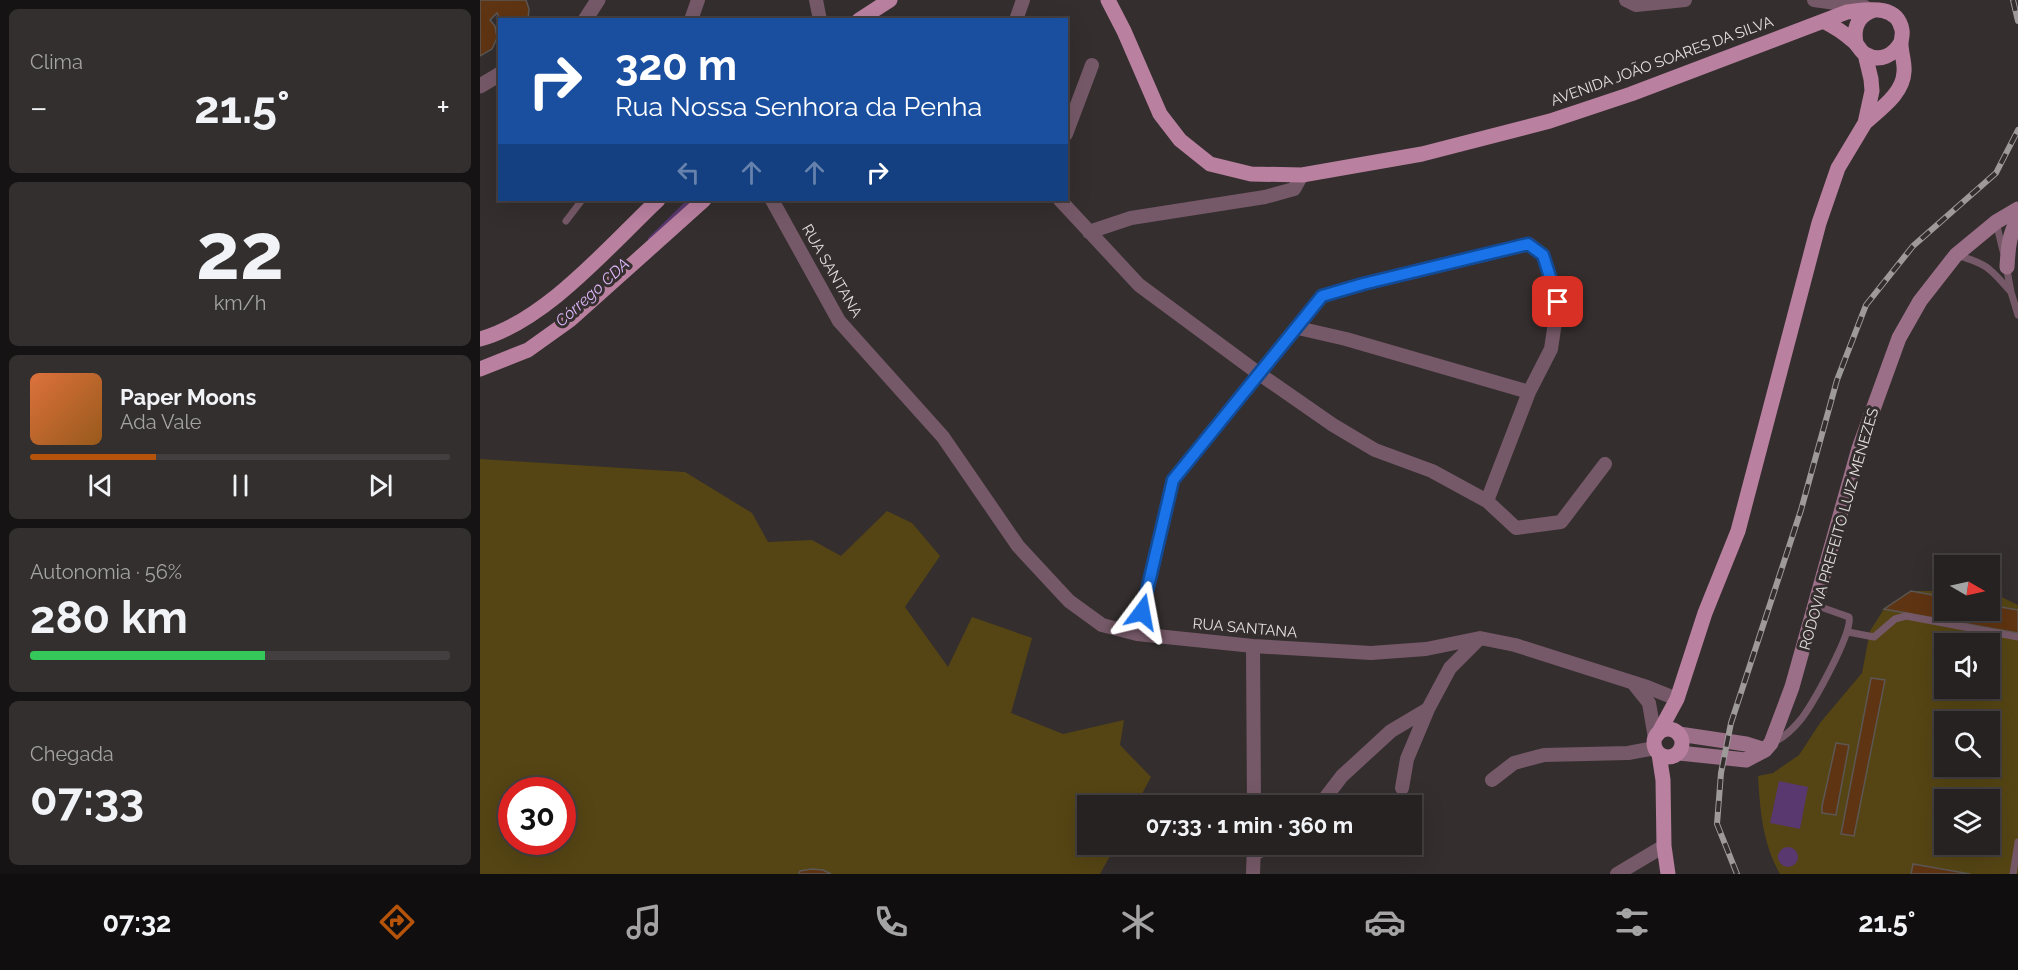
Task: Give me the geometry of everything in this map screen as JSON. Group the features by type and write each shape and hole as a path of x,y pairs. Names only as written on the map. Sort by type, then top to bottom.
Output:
{"main road":[{"path":"862,18 890,0"},
{"name":"AVENIDA JOÃO SOARES DA SILVA","path":"1108,0 1125,32 1160,114 1180,140 1210,164 1251,174 1302,175 1422,154 1550,121 1631,94 1847,12 1877,9"},
{"path":"1663,747 1705,612 1738,531 1819,223 1838,168 1865,123 1891,99 1901,85 1904,72 1902,28 1895,16 1877,9 1861,17 1854,34 1871,79 1872,91 1865,123"},
{"path":"1825,22 1860,49 1879,58 1892,53 1901,42"},
{"path":"480,339 498,334 536,311 572,282 657,201"},
{"path":"480,369 528,350 570,320 703,201"},
{"name":"RODOVIA PREFEITO LUIZ MENEZES","path":"1768,747 1792,687 1859,448 1899,338 1920,301 1956,255 1996,222 2018,209"},
{"path":"2007,267 2011,233 2018,219"},
{"path":"1663,747 1683,744 1677,732 1677,699"},
{"path":"1668,874 1664,846 1663,747 1665,729 1768,747"},
{"path":"1663,747 1746,760 1768,747"}],"street":[{"path":"586,18 598,0"},
{"path":"692,18 698,0"},
{"path":"816,0 820,18"},
{"path":"1017,18 1023,0"},
{"path":"1116,0 1125,32"},
{"path":"1626,0 1636,5 1685,0"},
{"path":"1814,0 1877,9"},
{"path":"1819,1 1827,13 1825,22"},
{"path":"1068,129 1092,65"},
{"path":"480,86 498,75"},
{"path":"1089,232 1131,218 1265,197 1294,189 1302,175"},
{"name":"RUA SANTANA","path":"773,201 839,321 943,437 1018,546 1069,601 1102,625 1137,634 1253,646 1371,653 1426,649 1480,638 1515,645 1647,687 1677,699"},
{"path":"1061,201 1139,285 1258,373 1333,425 1375,450 1432,471 1487,501 1516,528 1561,522 1605,464"},
{"path":"1137,634 1173,480 1322,296 1528,244 1543,255 1558,302 1551,349 1530,392 1487,501"},
{"path":"1298,328 1346,339 1530,392"},
{"path":"1402,788 1407,759 1428,709 1450,668 1480,638"},
{"path":"1253,646 1254,795"},
{"path":"1492,780 1514,763 1544,755 1628,753 1663,747 1649,703 1633,683"},
{"path":"1327,795 1342,776 1391,731 1428,709"},
{"path":"1617,874 1664,846"},
{"path":"1253,874 1254,855"}],"lane":[{"path":"566,220 581,201"},
{"path":"1996,222 2018,315"},
{"path":"1956,255 1990,268 2011,292"},
{"path":"1768,747 1783,738 1803,717 1848,632 1849,617 1815,605"},
{"path":"1848,632 1874,638 1895,619 1906,616 2018,637"},
{"path":"2013,874 2018,842"}],"shaded area":[{"path":"480,459 685,472 752,513 768,542 812,540 841,556 887,511 912,523 940,556 905,607 948,667 972,617 1032,638 1011,713 1063,734 1124,720 1120,745 1151,777 1141,795 1077,795 1077,855 1110,855 1100,874 480,874"},
{"path":"1911,591 1934,591 1934,621 2000,621 2000,596 2018,605 2018,874 1780,874 1766,839 1761,814 1758,776 1773,773 1799,755 1820,723 1862,673 1870,631 1884,609"},
{"path":"1779,781 1808,787 1800,829 1770,823"},
{"path":"1788,847 1795,850 1798,857 1795,864 1788,867 1781,864 1778,857 1781,850"}],"building":[{"path":"480,0 526,0 529,9 528,18 499,18 497,13 490,20 495,26 497,38 492,49 480,56"},
{"path":"1911,591 1934,595 1934,618 1884,609"},
{"path":"2000,607 2018,610 2018,633 1951,621 2000,621"},
{"path":"1871,678 1885,680 1854,836 1841,834"},
{"path":"1836,743 1849,745 1836,815 1822,813 1822,806"},
{"path":"1913,864 1970,874 1911,874"},
{"path":"823,870 831,874 799,874 800,871"}],"waterway":[{"name":"Córrego CDA","path":"650,239 689,201"}],"railway":[{"path":"2013,0 2018,21"},
{"path":"1737,874 1717,824 1721,773 1731,723 1801,510 1837,380 1866,305 1913,246 1996,173 2018,130"}],"route":[{"path":"1142,612 1173,480 1322,296 1528,244 1543,255 1558,302"}]}
